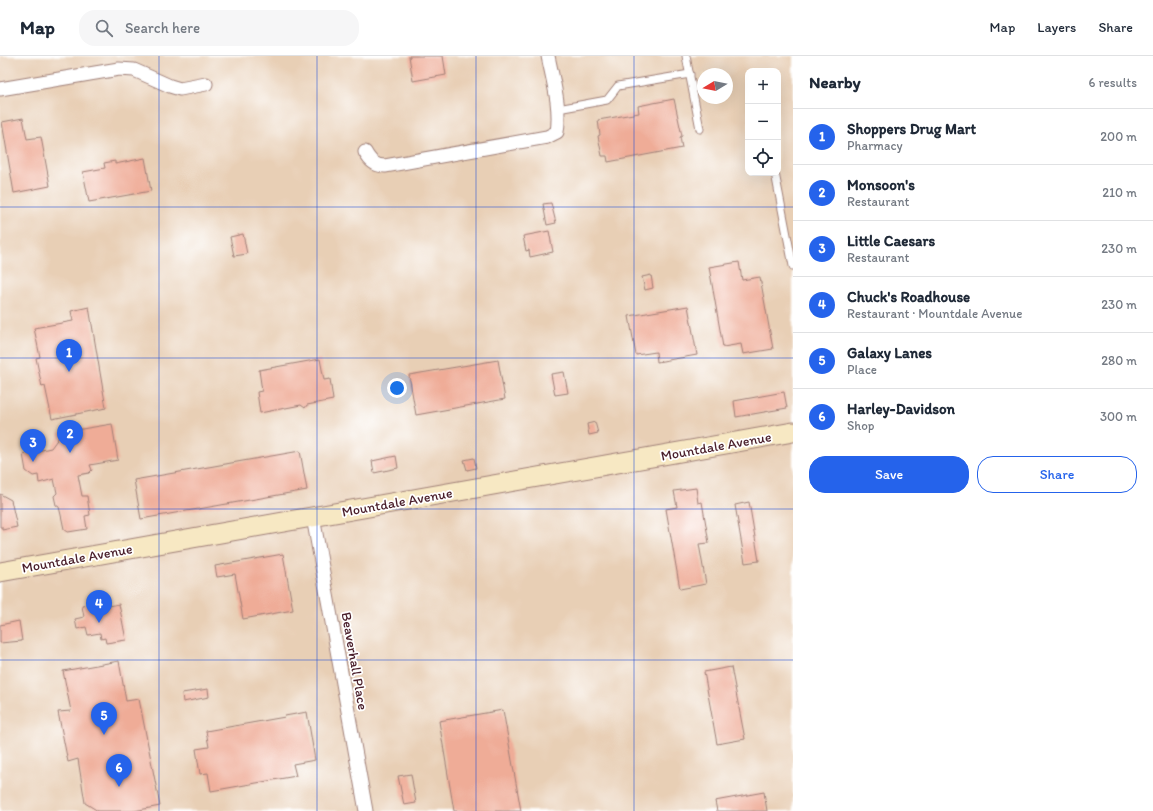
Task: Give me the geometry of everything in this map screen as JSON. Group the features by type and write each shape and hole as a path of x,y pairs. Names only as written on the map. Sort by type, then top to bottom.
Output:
{"street":[{"path":"365,152 373,162 379,166 386,166 547,137 557,132 558,109 548,56"},
{"path":"0,89 119,69 134,70 180,89 206,84"},
{"name":"Mountdale Avenue","path":"0,572 793,432"},
{"name":"Beaverhall Place","path":"313,517 366,811"}],"lane":[{"path":"686,56 700,129"},
{"path":"558,109 607,100 618,86 690,74"},
{"path":"777,176 793,266"}],"shaded area":[{"path":"0,56 793,56 793,811 0,811"}],"building":[{"path":"409,56 443,56 446,75 413,81"},
{"path":"674,99 682,136 680,137 682,148 608,162 607,156 602,156 598,136 600,135 598,120 639,113 638,106"},
{"path":"23,118 27,139 41,137 50,186 14,193 2,122"},
{"path":"145,158 151,191 89,202 83,172 105,168 104,163 115,161 115,164"},
{"path":"551,203 556,223 547,225 543,204"},
{"path":"549,231 553,252 530,257 529,250 526,251 523,236"},
{"path":"243,234 247,254 234,256 230,237"},
{"path":"739,262 742,280 760,277 773,349 743,354 741,344 723,347 709,267"},
{"path":"651,275 653,288 645,290 642,277"},
{"path":"688,306 697,355 657,362 656,352 636,355 629,316"},
{"path":"89,307 106,408 52,419 45,386 42,387 36,358 40,357 34,328 73,321 71,311"},
{"path":"320,359 324,380 330,379 333,400 307,405 305,408 301,405 260,413 257,392 262,391 259,370"},
{"path":"498,360 505,399 416,415 409,375"},
{"path":"564,372 568,393 555,395 551,374"},
{"path":"784,392 787,408 736,417 734,401"},
{"path":"595,422 598,433 589,435 587,424"},
{"path":"112,424 118,460 90,465 92,470 89,473 78,475 82,496 87,496 90,515 85,516 87,529 68,532 64,529 59,507 56,505 54,496 57,493 54,479 39,483 38,475 33,476 26,471 23,454 51,448 59,437 58,433"},
{"path":"300,451 307,490 141,519 134,480"},
{"path":"396,456 398,468 374,473 372,461"},
{"path":"474,458 476,468 467,470 464,460"},
{"path":"696,488 698,503 702,502 709,543 699,544 706,584 680,589 666,509 677,507 674,491"},
{"path":"0,494 11,500 17,527 2,530 2,527 0,527"},
{"path":"749,502 759,561 745,563 735,505"},
{"path":"283,554 293,610 243,619 235,574 217,577 215,566"},
{"path":"108,601 109,606 119,604 126,640 106,643 105,638 101,639 100,633 88,635 86,627 77,629 75,619 84,617 82,606"},
{"path":"19,621 22,641 0,643 0,625"},
{"path":"119,661 126,701 139,699 160,806 134,811 98,811 85,803 78,759 68,762 58,712 71,711 63,671"},
{"path":"731,667 745,739 717,744 704,672"},
{"path":"208,689 209,697 183,702 182,693"},
{"path":"503,710 521,811 454,811 439,721"},
{"path":"307,712 315,760 293,764 296,776 211,791 208,773 200,774 196,749 209,747 206,731"},
{"path":"411,774 416,803 404,805 398,776"},
{"path":"764,792 767,811 717,811 715,801"}],"place":[{"name":"Shoppers Drug Mart","path":"69,372"},
{"name":"Monsoon's","path":"70,453"},
{"name":"Little Caesars","path":"33,462"},
{"name":"Chuck's Roadhouse","path":"99,623"},
{"name":"Galaxy Lanes","path":"104,735"},
{"name":"Harley-Davidson","path":"119,787"}]}
